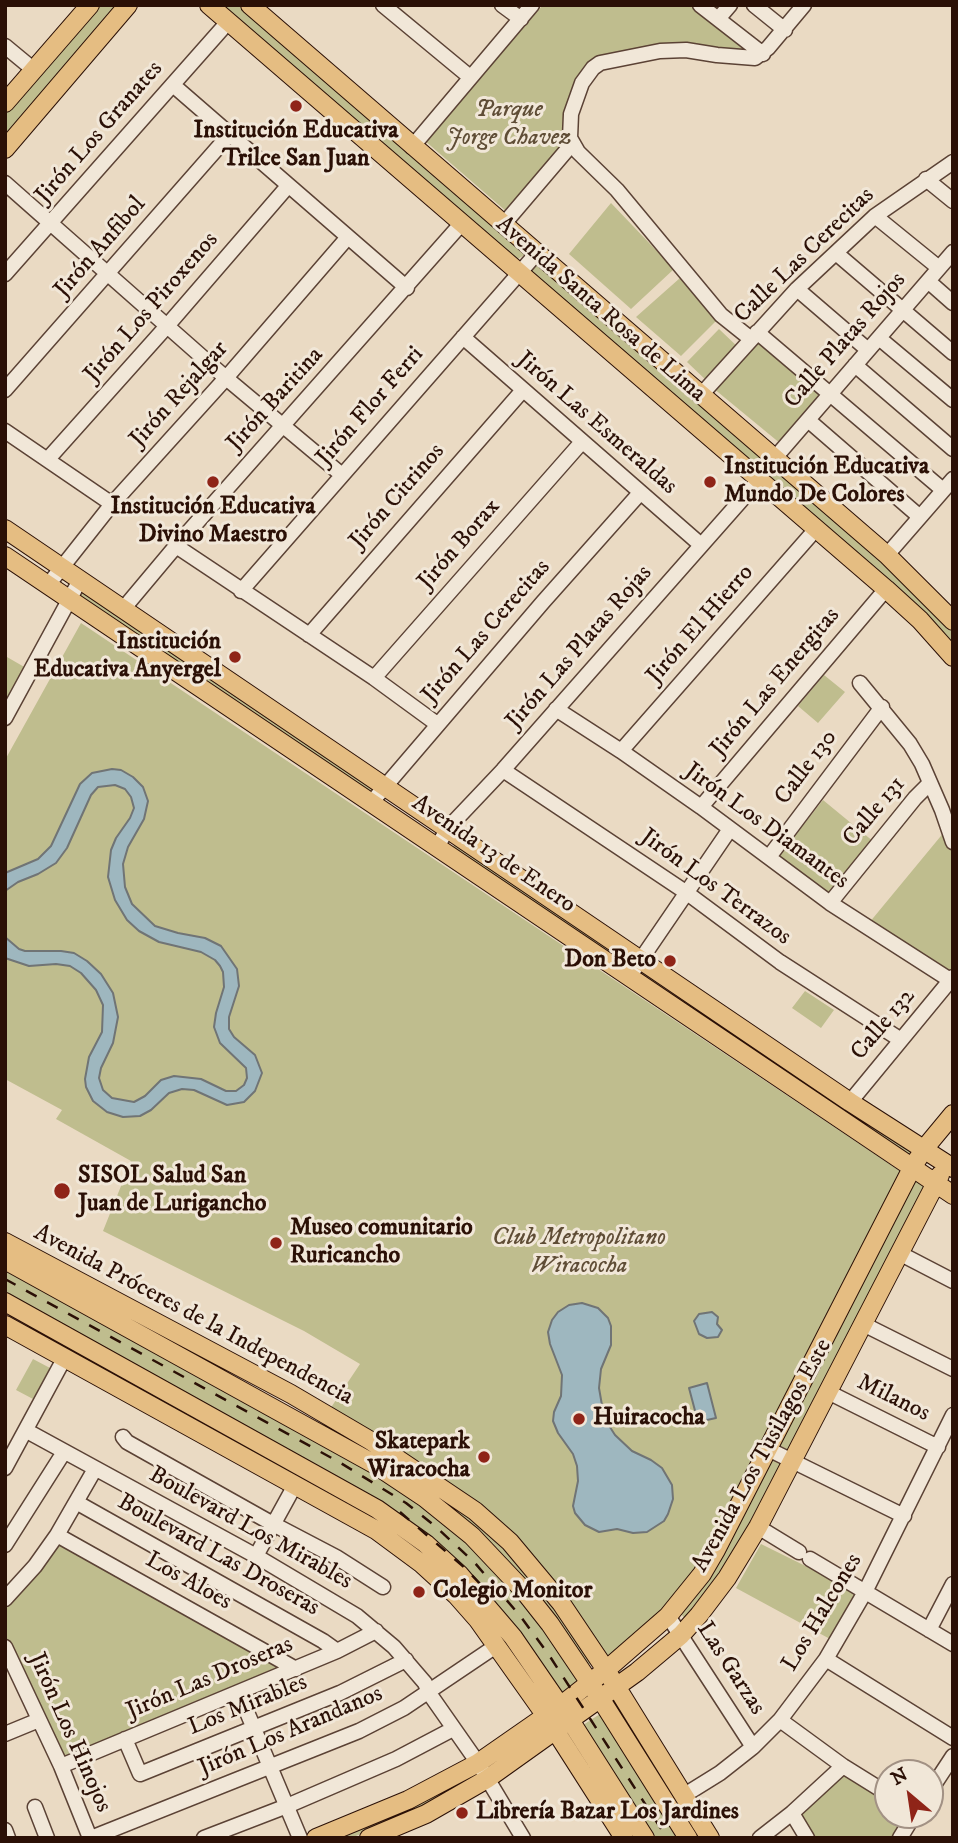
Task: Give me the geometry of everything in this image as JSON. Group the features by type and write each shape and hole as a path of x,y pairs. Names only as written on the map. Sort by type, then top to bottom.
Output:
{"main road":[{"path":"5,149 128,5"},
{"name":"Avenida Santa Rosa de Lima","path":"209,5 886,589 920,620 953,657"},
{"name":"Avenida Santa Rosa de Lima","path":"250,5 887,555 953,621"},
{"path":"5,103 85,7"},
{"name":"Avenida 13 de Enero","path":"5,529 643,959 850,1102 924,1149 951,1162"},
{"name":"Avenida 13 de Enero","path":"5,556 953,1195"},
{"name":"Avenida Los Tusilagos Este","path":"558,1718 595,1690 606,1670 668,1616 702,1574 912,1168 953,1114"},
{"name":"Avenida Los Tusilagos Este","path":"595,1690 616,1686 653,1659 681,1635 714,1597 758,1527 936,1183 951,1162"},
{"name":"Avenida Próceres de la Independencia","path":"5,1242 291,1394 362,1435 456,1495 494,1527 561,1603 606,1670 710,1838"},
{"name":"Avenida Próceres de la Independencia","path":"5,1260 374,1464 425,1498 472,1536 524,1591 595,1690 688,1838"},
{"path":"5,1302 320,1477 410,1531 444,1560 513,1637 624,1838"},
{"path":"5,1325 376,1530 422,1564 456,1595 558,1718 645,1838"},
{"path":"316,1838 408,1800 558,1718"},
{"path":"369,1838 426,1814 487,1779 558,1718"}],"street":[{"path":"383,5 470,77"},
{"path":"502,5 521,19"},
{"path":"412,147 532,5"},
{"path":"700,5 763,54"},
{"path":"718,19 730,5"},
{"path":"754,5 785,30"},
{"path":"804,5 763,54 747,58 686,50 660,51 600,63 593,68 575,97 569,128 572,144 617,190 721,315 754,335 832,393 948,484 887,555"},
{"name":"Jirón Los Granates","path":"5,274 228,22"},
{"path":"5,46 34,70"},
{"path":"173,85 407,288"},
{"name":"Jirón Anfibol","path":"5,390 229,135"},
{"path":"503,225 572,144"},
{"name":"Calle Las Cerecitas","path":"700,396 797,289 875,216 953,162"},
{"path":"926,179 953,201"},
{"path":"5,183 226,378 342,475"},
{"name":"Jirón Los Piroxenos","path":"48,459 288,186"},
{"path":"875,216 939,268"},
{"name":"Jirón Baritina","path":"124,608 462,223"},
{"name":"Jirón Rejalgar","path":"48,585 112,503 226,378 348,237"},
{"path":"836,253 953,353"},
{"name":"Calle Platas Rojos","path":"774,459 953,253"},
{"name":"Jirón Flor Ferri","path":"242,591 536,254"},
{"path":"928,281 953,303"},
{"path":"797,289 868,351"},
{"name":"Jirón Las Esmeraldas","path":"463,337 581,443 701,545"},
{"path":"879,338 953,400"},
{"path":"855,365 953,449"},
{"name":"Jirón Citrinos","path":"309,635 523,390"},
{"path":"808,420 920,517"},
{"path":"5,431 112,503"},
{"name":"Jirón Borax","path":"374,678 581,443"},
{"name":"Jirón Las Platas Rojas","path":"437,847 448,828 503,770 760,480"},
{"name":"Jirón Las Cerecitas","path":"371,803 640,493"},
{"name":"Jirón El Hierro","path":"621,751 816,529"},
{"path":"176,547 374,678 437,724"},
{"path":"5,718 80,580"},
{"name":"Jirón Las Energitas","path":"701,807 886,589"},
{"path":"860,683 910,744 930,783 953,842"},
{"name":"Calle 130","path":"769,857 882,707"},
{"name":"Jirón Los Diamantes","path":"556,709 701,807 830,903 951,979"},
{"name":"Jirón Los Terrazos","path":"503,770 687,893 780,962 901,1040"},
{"name":"Calle 131","path":"830,903 930,783"},
{"path":"629,977 730,829"},
{"name":"Calle 132","path":"850,1102 951,979"},
{"path":"899,1253 953,1281"},
{"path":"863,1324 953,1369"},
{"path":"5,1468 65,1357"},
{"name":"Milanos","path":"828,1392 938,1447"},
{"name":"Los Halcones","path":"683,1796 753,1748 780,1720 826,1659 865,1592 953,1415"},
{"name":"Boulevard Los Mirables","path":"27,1431 335,1601 376,1631 406,1660 425,1684 478,1763"},
{"path":"123,1437 127,1442 273,1524 337,1557 383,1587"},
{"path":"768,1449 904,1516"},
{"path":"5,1545 64,1452"},
{"path":"5,1599 35,1566 57,1535 95,1469"},
{"path":"256,1556 295,1485"},
{"name":"Boulevard Las Droseras","path":"76,1502 337,1651"},
{"path":"758,1527 953,1644"},
{"name":"Los Aloes","path":"57,1535 296,1669"},
{"path":"929,1630 953,1584"},
{"name":"Las Garzas","path":"668,1616 753,1748"},
{"name":"Jirón Las Droseras","path":"61,1766 296,1669 376,1631"},
{"path":"653,1631 645,1645 653,1659"},
{"name":"Jirón Los Arandanos","path":"91,1838 359,1731 429,1693 496,1646"},
{"name":"Jirón Los Hinojos","path":"5,1647 61,1766 91,1838"},
{"path":"826,1659 953,1738"},
{"name":"Los Mirables","path":"125,1739 140,1774 340,1693 406,1660"},
{"path":"239,1693 300,1838"},
{"path":"5,1734 40,1720"},
{"path":"780,1720 874,1785"},
{"path":"204,1838 396,1759 453,1728"},
{"path":"478,1763 523,1838"},
{"path":"760,1838 843,1766"},
{"path":"35,1807 47,1838"},
{"path":"792,1813 807,1838"},
{"path":"5,1830 8,1838"}],"green space":[{"path":"98,5 117,5 5,136 5,113"},
{"path":"219,5 241,5 523,251 524,255 515,261"},
{"name":"Parque Jorge Chavez","path":"543,5 695,5 753,52 686,48 598,60 578,81 565,108 563,120 568,138 507,212 424,140"},
{"path":"611,203 674,269 631,309 569,254"},
{"path":"536,263 872,550 953,628 953,652 529,270"},
{"path":"680,278 716,321 681,356 636,317"},
{"path":"719,329 740,349 708,382 687,362"},
{"path":"759,337 823,394 781,444 713,388"},
{"path":"80,588 376,784 370,792 75,595"},
{"name":"Club Metropolitano Wiracocha","path":"81,623 900,1171 691,1577 673,1602 630,1641 606,1658 520,1545 330,1409 360,1364 304,1331 103,1231 131,1161 56,1119 62,1110 5,1079 5,760"},
{"path":"7,657 26,668 5,704 5,659"},
{"path":"824,675 845,692 818,723 798,706"},
{"path":"823,800 874,842 832,895 779,856"},
{"path":"945,831 953,857 951,975 869,923"},
{"path":"455,843 629,958 624,964 452,849"},
{"path":"640,967 913,1148 911,1157 639,978"},
{"path":"805,991 834,1010 821,1028 792,1008"},
{"path":"915,1176 927,1184 789,1448 786,1450 777,1446"},
{"path":"5,1266 377,1472 450,1525 537,1618 583,1680 561,1696 455,1564 5,1296"},
{"path":"33,1359 50,1368 33,1399 16,1390"},
{"path":"325,1420 455,1498 538,1579 595,1666 586,1663 528,1582 476,1529 322,1426"},
{"path":"770,1458 781,1466 736,1556 686,1620 677,1609"},
{"path":"59,1541 288,1668 62,1759 5,1638 5,1603"},
{"path":"761,1544 858,1592 830,1639 736,1588"},
{"path":"603,1712 683,1838 651,1838 580,1727"},
{"path":"844,1772 874,1790 874,1829 897,1829 891,1838 813,1838 798,1813"},
{"path":"470,1774 473,1778 412,1813 351,1838 325,1838"}],"water":[{"path":"121,770 133,777 143,787 148,801 144,819 128,847 123,864 125,887 132,904 155,926 205,938 221,946 237,969 239,986 229,1017 229,1029 234,1037 255,1055 262,1073 255,1091 244,1102 227,1105 194,1090 182,1089 169,1093 151,1110 140,1116 123,1117 107,1112 93,1101 85,1079 89,1057 102,1032 103,1005 96,990 81,973 70,966 29,966 5,958 5,937 25,951 74,953 101,974 113,993 118,1017 113,1043 99,1078 103,1090 112,1098 134,1102 145,1096 161,1080 174,1076 201,1079 226,1091 236,1091 244,1085 247,1078 246,1068 220,1043 214,1027 224,987 220,966 201,952 159,942 139,931 127,920 115,900 108,877 111,850 134,808 125,789 115,785 98,787 91,795 67,848 56,863 5,891 5,873 38,859 51,846 80,784 92,773"},
{"name":"Huiracocha","path":"582,1303 598,1308 608,1318 611,1326 611,1345 601,1369 599,1388 608,1424 632,1451 662,1468 672,1485 673,1499 668,1514 664,1521 647,1532 633,1533 617,1529 599,1532 585,1525 573,1506 578,1481 577,1466 573,1454 553,1421 561,1396 562,1375 548,1332 558,1312 569,1305"},
{"path":"712,1312 718,1317 717,1324 722,1330 718,1337 707,1338 699,1334 694,1321 699,1314"},
{"path":"707,1383 716,1418 698,1422 689,1388"}],"railway":[{"path":"5,1279 339,1462 406,1503 435,1526 475,1563 521,1617 549,1655 667,1838"},
{"path":"400,1512 465,1568 486,1590"}],"place":[{"name":"Institución Educativa Trilce San Juan","path":"296,106"},
{"name":"Institución Educativa Divino Maestro","path":"213,482"},
{"name":"Institución Educativa Mundo De Colores","path":"710,482"},
{"name":"Institución Educativa Anyergel","path":"235,657"},
{"name":"Don Beto","path":"670,961"},
{"name":"SISOL Salud San Juan de Lurigancho","path":"62,1191"},
{"name":"Museo comunitario Ruricancho","path":"276,1243"},
{"name":"Huiracocha","path":"579,1419"},
{"name":"Skatepark Wiracocha","path":"484,1457"},
{"name":"Colegio Monitor","path":"419,1592"},
{"name":"Librería Bazar Los Jardines","path":"462,1813"}]}
